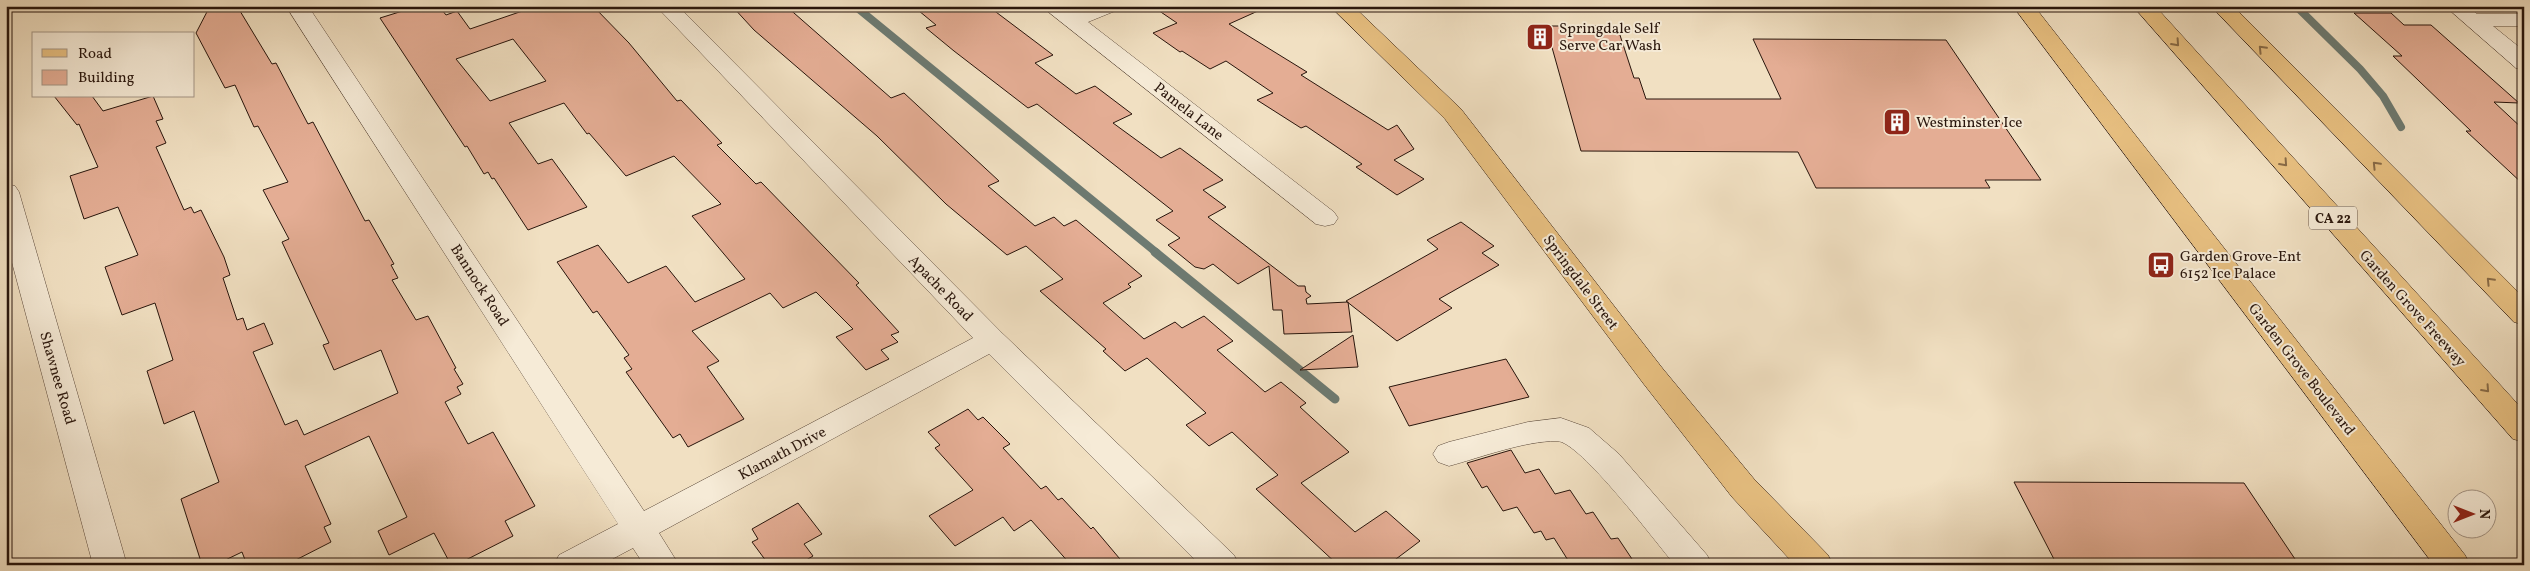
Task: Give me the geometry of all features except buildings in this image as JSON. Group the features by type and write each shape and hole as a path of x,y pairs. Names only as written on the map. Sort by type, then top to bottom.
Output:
{"main road":[{"name":"Springdale Street","path":"1340,6 1362,24 1453,114 1653,376 1743,488 1816,565"},
{"name":"Garden Grove Boulevard","path":"2023,6 2453,565"},
{"name":"Garden Grove Freeway","path":"2143,6 2524,431"},
{"path":"2220,6 2524,316"}],"street":[{"name":"Bannock Road","path":"297,6 662,565"},
{"name":"Apache Road","path":"666,6 992,340 1222,565"},
{"name":"Pamela Lane","path":"1050,6 1073,21 1326,218"},
{"path":"1073,21 1107,6"},
{"path":"2464,13 2524,20"},
{"path":"2464,13 2524,63"},
{"name":"Shawnee Road","path":"6,192 110,565"},
{"name":"Klamath Drive","path":"571,565 992,340"},
{"path":"1449,454 1528,434 1561,428 1578,436 1608,462 1695,565"}],"waterway":[{"path":"855,6 1157,253"},
{"path":"2296,6 2360,69 2383,96 2401,127"},
{"path":"1155,252 1335,399"}],"place":[{"name":"Springdale Self Serve Car Wash","path":"1540,37"},
{"name":"Westminster Ice","path":"1897,122"},
{"name":"Garden Grove-Ent 6152 Ice Palace","path":"2161,265"}]}
